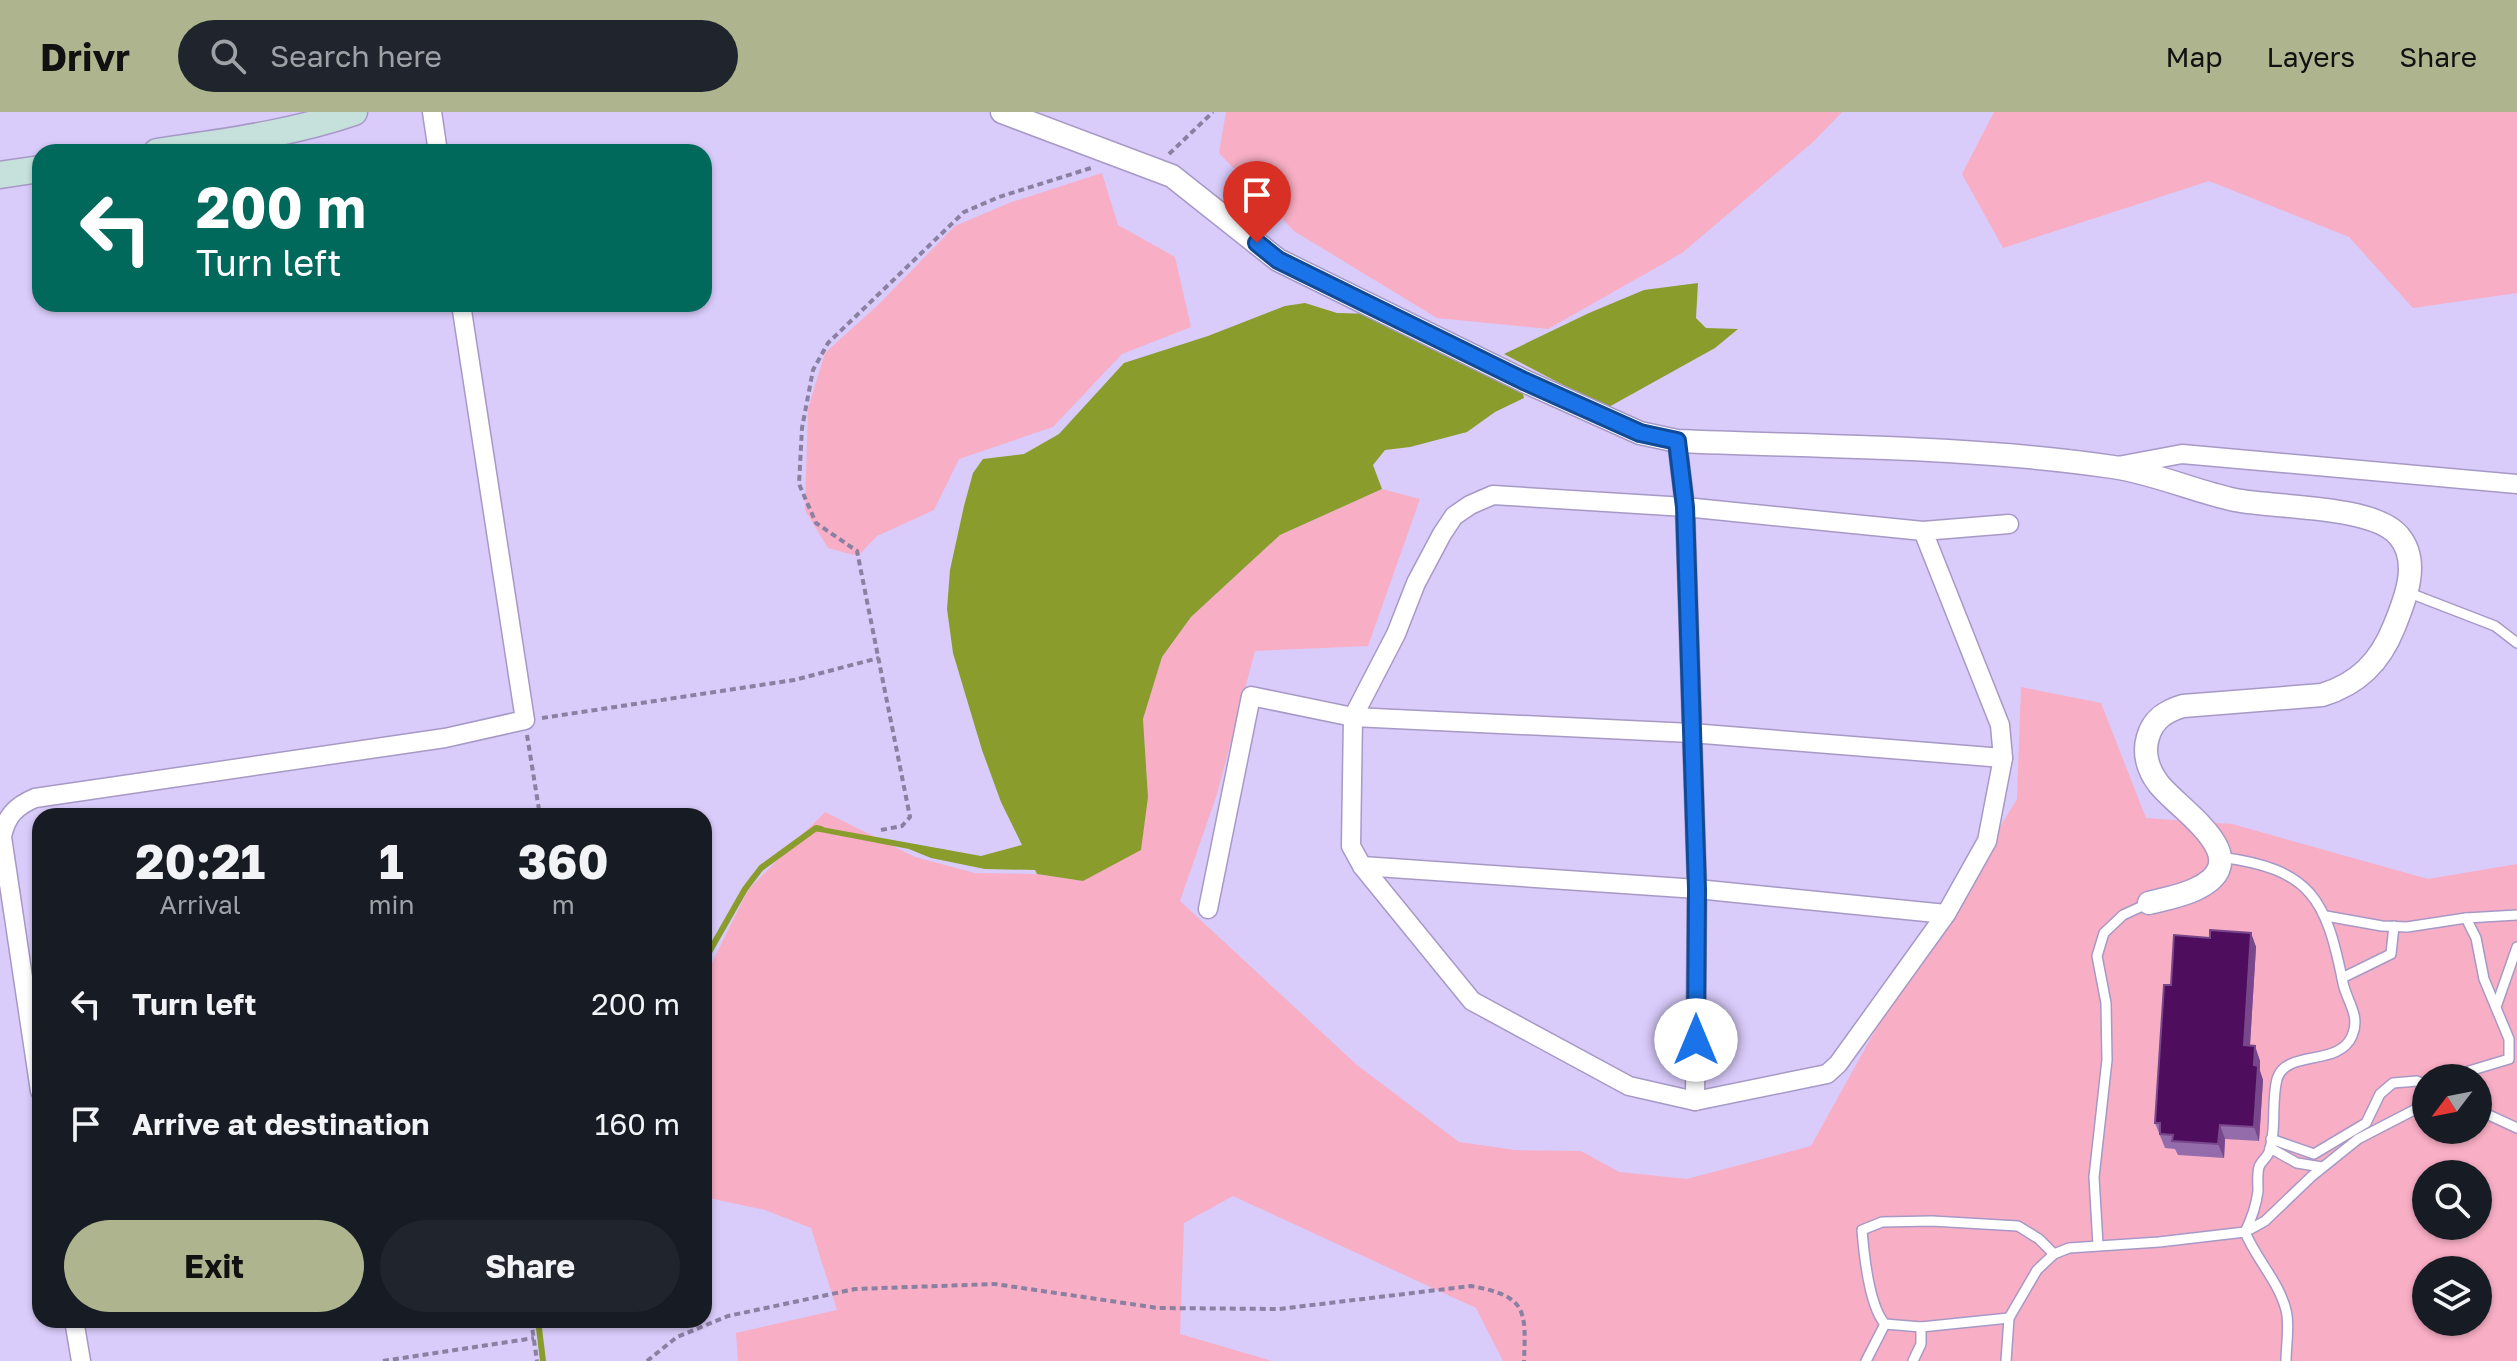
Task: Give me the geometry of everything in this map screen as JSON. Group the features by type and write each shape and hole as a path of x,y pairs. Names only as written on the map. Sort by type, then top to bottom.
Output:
{"main road":[{"path":"212,144 267,136 354,112"},
{"path":"0,175 32,170"}],"street":[{"path":"432,112 437,144"},
{"path":"1002,112 1172,176 1278,260 1524,381 1640,433 1677,441 1970,453 2115,467 2237,500 2351,514 2385,525 2397,533 2409,558 2407,592 2393,631 2368,671 2339,690 2307,698 2183,706 2170,710 2151,727 2146,740 2149,768 2171,797 2208,831 2220,857 2217,871 2196,889 2149,903"},
{"path":"32,1038 2,837 5,809 35,798 445,738 525,720 462,312"},
{"path":"1677,441 1685,507 1697,889 1695,1101"},
{"path":"2115,467 2182,454 2517,484"},
{"path":"1923,531 2000,725 2003,758 1987,841 1946,914 1838,1064 1827,1074 1695,1101 1629,1086 1472,1001 1362,866 1351,846 1353,717 1442,534 1454,516 1470,505 1493,495 1685,507 1923,531 2009,524"},
{"path":"1208,909 1251,696 1353,717 1691,733 2003,758"},
{"path":"1362,866 1697,889 1946,914"},
{"path":"75,1328 81,1361"}],"lane":[{"path":"2407,592 2495,626 2517,643"},
{"path":"2220,857 2242,860 2285,874 2303,886 2320,904 2354,1009 2352,1039 2343,1048 2328,1055 2290,1063 2283,1067 2277,1079 2269,1155 2259,1165 2254,1215 2245,1232"},
{"path":"2098,1245 2094,1177 2107,1060 2106,1003 2097,956 2104,933 2123,915 2149,903"},
{"path":"2326,916 2407,927 2466,918 2517,915"},
{"path":"2466,918 2476,938 2484,979 2509,1039 2509,1059 2492,1064"},
{"path":"2342,978 2391,954 2394,926"},
{"path":"2496,1007 2517,947"},
{"path":"2270,1143 2314,1154 2366,1123 2380,1094 2393,1083 2412,1081"},
{"path":"2006,1361 2009,1318 2037,1270 2054,1254 2069,1248 2245,1232 2265,1221 2322,1167 2358,1139 2412,1111"},
{"path":"2492,1116 2517,1128"},
{"path":"2270,1143 2297,1163 2322,1167"},
{"path":"2009,1318 1921,1327 1885,1324 1878,1316 1864,1255 1862,1230 1882,1222 1932,1221 2018,1226 2039,1239 2054,1254"},
{"path":"2245,1232 2280,1292 2287,1314 2286,1361"},
{"path":"1866,1361 1885,1324"},
{"path":"1913,1361 1921,1344 1921,1327"}],"path":[{"path":"1153,169 1213,112"},
{"path":"881,830 902,826 910,817 857,551 816,523 799,484 802,428 813,370 828,343 964,212 999,197 1092,168 1111,153"},
{"path":"539,808 525,720 794,680 879,658"},
{"path":"712,1323 728,1316 855,1289 995,1284 1158,1308 1279,1309 1471,1286 1501,1291 1521,1310 1526,1320 1524,1361"},
{"path":"532,1328 537,1361"},
{"path":"647,1361 677,1337 699,1328"},
{"path":"383,1361 534,1338"}],"shaded area":[{"path":"1226,112 1842,112 1813,142 1682,253 1548,329 1437,318 1294,231 1219,153"},
{"path":"1994,112 2517,112 2517,293 2413,308 2349,237 2209,181 2003,248 1962,174"},
{"path":"1102,173 1118,225 1175,257 1191,327 1122,354 1053,427 959,459 934,510 877,536 858,556 828,548 805,510 808,409 825,353 878,305 955,226 1009,203"},
{"path":"1698,283 1696,318 1706,328 1738,329 1715,348 1607,408 1504,354 1644,290"},
{"path":"1305,303 1337,313 1376,314 1521,386 1524,398 1495,412 1467,432 1410,447 1385,450 1373,465 1382,489 1280,535 1191,617 1162,657 1143,719 1148,797 1141,850 1083,881 1037,874 1035,870 985,869 931,858 909,849 815,831 816,826 981,856 1022,845 1001,802 982,750 953,653 947,609 950,570 973,473 983,459 1024,454 1059,434 1124,363 1208,336 1285,306"},
{"path":"1382,489 1420,499 1368,646 1255,651 1217,794 1180,901 1357,1065 1459,1142 1515,1150 1581,1151 1619,1172 1687,1179 1811,1146 1872,1036 2017,799 2021,687 2101,703 2146,818 2232,824 2428,879 2517,864 2517,1361 1503,1361 1476,1308 1233,1196 1184,1223 1180,1334 1272,1361 738,1361 736,1333 837,1310 811,1228 765,1210 712,1199 712,963 748,890 825,812 915,857 975,873 1037,874 1083,881 1148,797 1143,719 1162,657 1191,617 1280,535"}],"building":[{"path":"2210,930 2251,933 2244,1045 2255,1046 2254,1065 2258,1066 2254,1127 2220,1125 2218,1144 2172,1141 2173,1135 2160,1134 2160,1123 2155,1123 2164,985 2171,985 2174,935 2210,938"}],"waterway":[{"path":"712,947 745,889 761,868 816,828 821,829"},
{"path":"539,1328 543,1361"}],"route":[{"path":"1257,243 1278,260 1524,381 1640,433 1677,441 1685,507 1697,889 1696,1040"}]}
